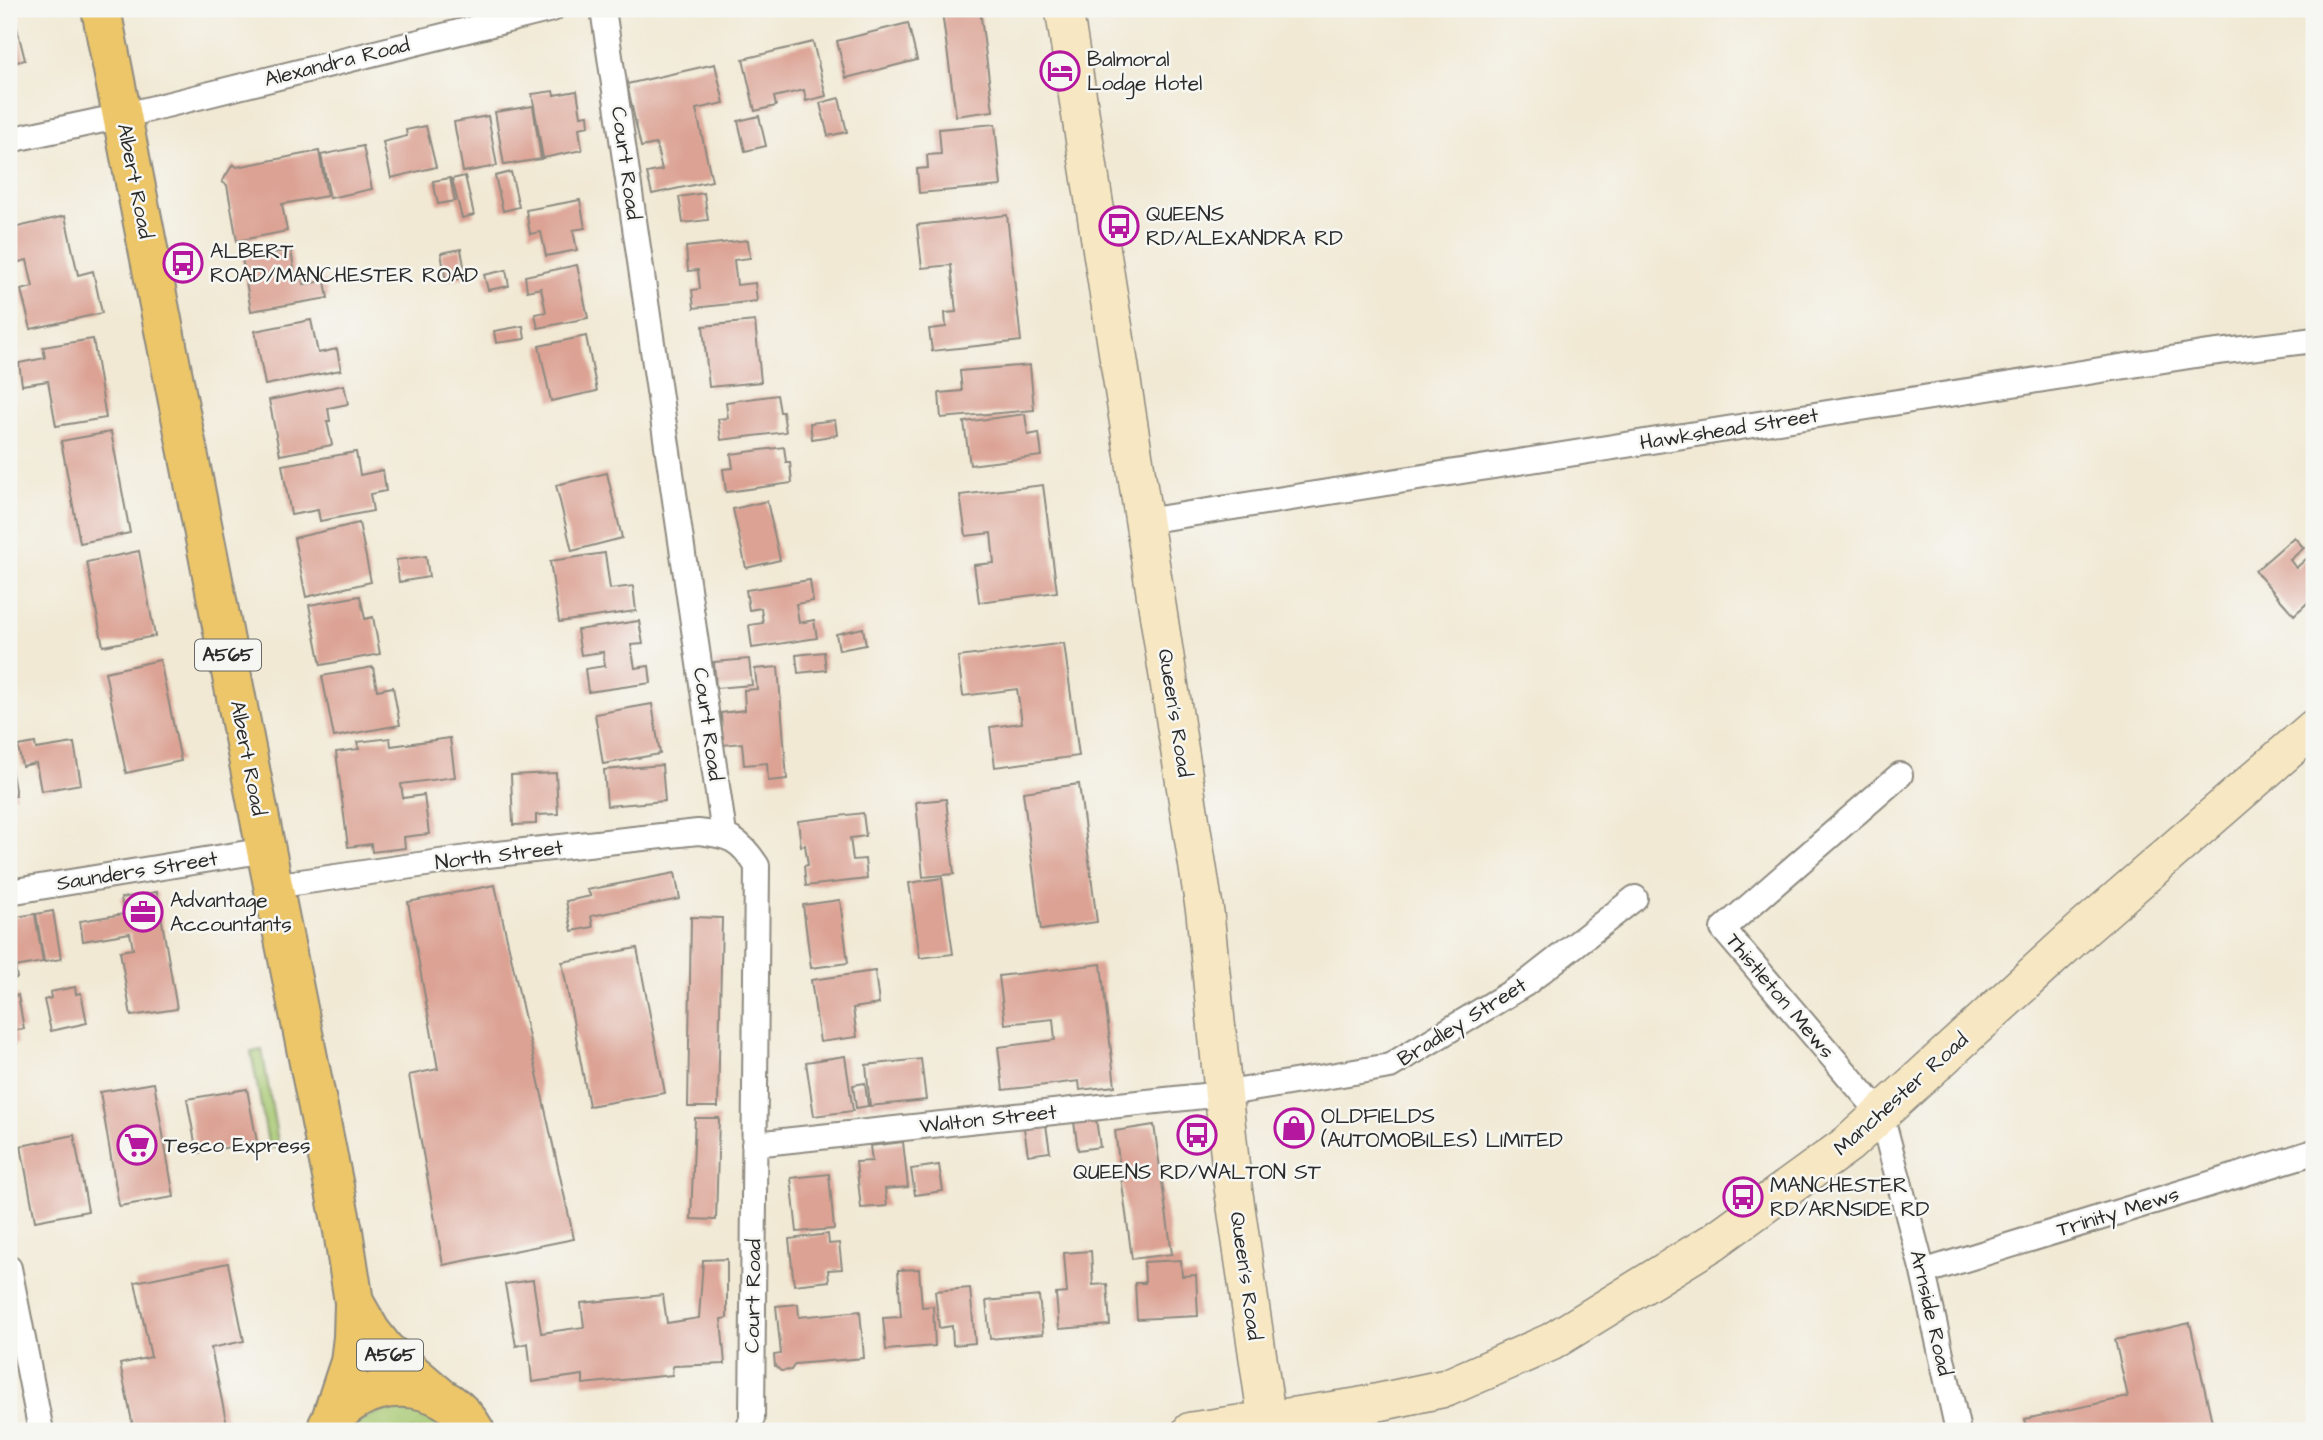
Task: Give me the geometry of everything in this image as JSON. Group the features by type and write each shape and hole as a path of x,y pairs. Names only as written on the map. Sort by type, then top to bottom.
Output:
{"highway":[{"name":"Albert Road","path":"101,9 344,1231 354,1302 353,1337 350,1362 328,1425"},
{"name":"Albert Road","path":"354,1302 385,1350 455,1410"},
{"name":"A565","path":"328,1425 354,1399 382,1388 412,1387 455,1410"}],"main road":[{"name":"Queen's Road","path":"1064,9 1207,925 1232,1181 1267,1420"},
{"name":"Manchester Road","path":"1191,1431 1356,1407 1446,1388 1551,1342 1713,1242 1848,1144 2082,930 2314,728"},
{"path":"455,1410 492,1431"}],"street":[{"name":"Alexandra Road","path":"9,140 122,116 552,9"},
{"name":"Court Road","path":"603,9 724,834 745,848 757,866 752,1418 748,1431"},
{"name":"Hawkshead Street","path":"1145,521 2202,354 2314,340"},
{"name":"Thistleton Mews","path":"1881,1114 1723,929 1900,775"},
{"name":"North Street","path":"270,868 528,851 698,832 724,834"},
{"name":"Saunders Street","path":"9,892 270,868"},
{"name":"Bradley Street","path":"1222,1094 1390,1066 1525,984 1636,898"},
{"name":"Walton Street","path":"754,1144 1222,1094"},
{"name":"Arnside Road","path":"1881,1114 1923,1272 1958,1431"},
{"name":"Trinity Mews","path":"1923,1272 2314,1152"},
{"path":"9,1268 41,1431"}],"green space":[{"path":"262,1050 279,1147 269,1148 251,1052"},
{"path":"394,1408 423,1414 447,1431 349,1431 369,1416"}],"building":[{"path":"980,9 993,111 956,116 942,12"},
{"path":"15,20 25,60 9,64 9,21"},
{"path":"908,23 917,60 846,78 837,41"},
{"path":"813,42 826,96 806,101 804,90 774,97 776,106 755,111 743,59"},
{"path":"715,64 724,103 696,109 712,181 652,194 647,173 662,170 656,144 641,147 627,84"},
{"path":"553,91 554,95 577,91 581,116 588,115 589,126 579,128 582,150 543,158 532,94"},
{"path":"839,98 847,132 828,136 820,103"},
{"path":"533,106 541,159 504,165 495,112"},
{"path":"488,116 497,166 463,172 454,122"},
{"path":"759,116 766,146 745,151 738,121"},
{"path":"995,124 1001,186 919,193 917,169 928,168 927,155 941,154 939,129"},
{"path":"426,126 436,167 391,178 383,142 407,136 406,130"},
{"path":"363,146 372,189 330,198 321,155"},
{"path":"319,151 327,196 282,204 287,231 237,241 227,185 222,182 233,164 237,167"},
{"path":"511,172 519,207 503,211 495,176"},
{"path":"465,176 474,215 462,218 452,179"},
{"path":"450,178 455,201 438,204 433,181"},
{"path":"704,193 708,220 683,223 679,197"},
{"path":"580,200 585,228 573,230 577,250 546,256 541,232 530,234 526,210"},
{"path":"1007,215 1021,341 932,351 929,329 946,327 945,313 956,312 951,265 922,268 917,225"},
{"path":"65,216 78,275 93,271 102,313 31,329 21,290 33,287 27,260 11,264 9,229"},
{"path":"748,240 750,258 734,260 737,285 755,283 757,301 694,308 692,290 700,289 698,270 688,271 686,247"},
{"path":"461,249 466,277 446,281 441,253"},
{"path":"291,250 295,276 302,274 303,284 325,281 328,298 251,311 242,258"},
{"path":"577,265 588,318 538,328 535,314 546,312 541,288 527,291 525,276"},
{"path":"506,270 509,286 488,290 484,275"},
{"path":"311,320 318,353 337,349 341,370 265,385 255,331"},
{"path":"755,321 761,382 709,387 703,326"},
{"path":"523,326 525,339 496,343 494,331"},
{"path":"586,336 597,391 551,401 539,346"},
{"path":"93,339 106,418 56,426 48,381 22,385 19,363 45,358 43,347"},
{"path":"1030,365 1034,410 941,418 939,393 962,391 960,371"},
{"path":"344,385 348,404 328,408 330,421 327,421 332,445 280,455 269,400"},
{"path":"777,395 786,432 721,440 718,419 728,418 726,402"},
{"path":"1025,414 1028,435 1039,433 1042,456 970,465 964,422"},
{"path":"835,420 837,435 812,439 810,423"},
{"path":"111,432 130,533 80,543 61,441"},
{"path":"784,447 786,462 790,462 792,483 726,492 723,469 733,468 731,454"},
{"path":"356,452 360,475 383,470 386,491 370,494 373,511 320,521 318,510 291,515 282,465"},
{"path":"607,473 622,538 572,551 556,485"},
{"path":"1043,485 1057,592 979,602 974,565 994,563 991,533 966,536 960,495"},
{"path":"767,501 780,560 746,568 733,509"},
{"path":"359,523 371,582 306,597 294,538"},
{"path":"2294,537 2304,548 2290,560 2296,568 2314,552 2314,597 2294,615 2255,571"},
{"path":"139,551 155,636 103,646 87,562"},
{"path":"605,553 610,589 633,586 636,611 559,622 550,561"},
{"path":"426,556 429,577 399,582 396,560"},
{"path":"810,580 813,601 796,604 799,623 814,620 817,638 752,648 749,625 763,623 761,608 749,610 746,590"},
{"path":"360,596 365,619 373,617 380,654 321,665 309,605"},
{"path":"639,621 643,644 631,645 635,668 649,666 651,683 588,692 585,669 605,666 603,652 581,655 577,630"},
{"path":"863,628 866,645 839,650 836,634"},
{"path":"1064,643 1079,756 995,767 990,727 1022,723 1017,689 963,696 958,657"},
{"path":"824,652 826,670 798,673 796,655"},
{"path":"749,659 752,685 716,688 714,662"},
{"path":"160,660 181,761 126,773 105,672"},
{"path":"373,667 377,690 393,687 400,725 334,737 322,676"},
{"path":"778,667 787,779 768,781 767,763 744,765 742,743 723,745 721,713 745,710 744,690 757,689 755,669"},
{"path":"652,704 660,754 603,764 595,714"},
{"path":"390,738 391,746 450,738 455,777 401,784 403,798 424,795 429,834 404,837 405,848 372,852 371,844 348,847 336,752 359,749 357,742"},
{"path":"35,743 36,749 74,743 81,784 41,791 36,763 22,766 18,746"},
{"path":"9,763 16,796 9,797"},
{"path":"662,765 665,801 607,806 604,770"},
{"path":"556,773 558,814 536,815 536,824 513,825 511,775"},
{"path":"1079,784 1097,922 1041,930 1023,792"},
{"path":"946,799 954,874 923,877 916,802"},
{"path":"863,813 866,836 850,838 853,860 865,859 867,879 806,886 804,866 808,865 805,845 801,846 798,821"},
{"path":"675,873 680,899 591,916 593,927 572,931 566,901 591,896 587,890"},
{"path":"942,878 953,954 920,958 909,883"},
{"path":"495,885 574,1239 443,1265 409,1075 438,1069 408,902"},
{"path":"157,892 177,1009 131,1016 120,951 133,949 130,933 83,941 80,921 124,914 121,898"},
{"path":"840,900 848,963 811,968 803,905"},
{"path":"53,911 61,959 44,962 36,914"},
{"path":"35,914 43,962 15,967 17,978 9,980 9,918"},
{"path":"691,917 722,918 718,1107 688,1107"},
{"path":"637,948 665,1093 589,1106 562,962"},
{"path":"1101,964 1115,1086 1080,1090 1079,1081 1003,1090 998,1047 1055,1040 1053,1019 1005,1024 999,976"},
{"path":"875,971 879,1004 853,1008 857,1037 820,1042 811,980"},
{"path":"75,987 76,994 81,993 87,1023 51,1031 44,1000 51,998 50,992"},
{"path":"18,995 24,1029 15,1030 17,1044 9,1046 9,997"},
{"path":"845,1056 853,1111 814,1116 806,1062"},
{"path":"921,1059 926,1100 870,1106 866,1065"},
{"name":"Tesco Express","path":"154,1083 174,1197 119,1206 100,1092"},
{"path":"865,1083 868,1106 856,1108 853,1085"},
{"path":"247,1089 257,1142 197,1153 187,1099"},
{"path":"695,1118 719,1118 716,1220 691,1219"},
{"path":"1096,1119 1100,1147 1078,1150 1074,1122"},
{"path":"1046,1125 1050,1152 1028,1155 1024,1128"},
{"path":"1154,1125 1172,1254 1132,1259 1115,1131"},
{"path":"74,1135 88,1211 35,1221 21,1146"},
{"path":"903,1142 908,1187 885,1189 887,1206 861,1208 856,1162 872,1161 870,1146"},
{"path":"939,1165 943,1191 915,1195 911,1169"},
{"path":"829,1174 834,1229 797,1232 791,1178"},
{"path":"828,1234 829,1244 839,1243 842,1269 828,1270 829,1281 794,1285 789,1239"},
{"path":"1091,1251 1093,1285 1107,1284 1110,1325 1059,1329 1056,1294 1067,1293 1064,1253"},
{"path":"727,1259 727,1318 721,1319 725,1364 673,1366 672,1375 583,1384 583,1375 532,1382 528,1343 516,1346 505,1284 533,1280 541,1333 584,1327 581,1303 663,1295 667,1323 699,1318 703,1260"},
{"path":"1181,1260 1182,1276 1196,1275 1198,1316 1137,1319 1135,1283 1145,1283 1144,1262"},
{"path":"228,1263 244,1341 211,1348 228,1430 134,1431 120,1364 151,1357 135,1282"},
{"path":"919,1269 922,1307 933,1306 935,1346 886,1350 883,1318 901,1317 898,1270"},
{"path":"970,1288 975,1343 953,1345 952,1326 939,1328 935,1291"},
{"path":"1039,1296 1043,1334 990,1339 986,1301"},
{"path":"798,1304 799,1317 860,1311 864,1358 795,1364 791,1370 781,1371 775,1366 774,1355 781,1354 776,1306"},
{"path":"2190,1323 2214,1431 2028,1431 2025,1419 2128,1397 2115,1340"}],"place":[{"name":"Balmoral Lodge Hotel","path":"1060,71"},
{"name":"QUEENS RD/ALEXANDRA RD","path":"1119,226"},
{"name":"ALBERT ROAD/MANCHESTER ROAD","path":"183,263"},
{"name":"Advantage Accountants","path":"143,912"},
{"name":"OLDFIELDS (AUTOMOBILES) LIMITED","path":"1294,1128"},
{"name":"QUEENS RD/WALTON ST","path":"1197,1135"},
{"name":"Tesco Express","path":"137,1145"},
{"name":"MANCHESTER RD/ARNSIDE RD","path":"1743,1197"}]}
